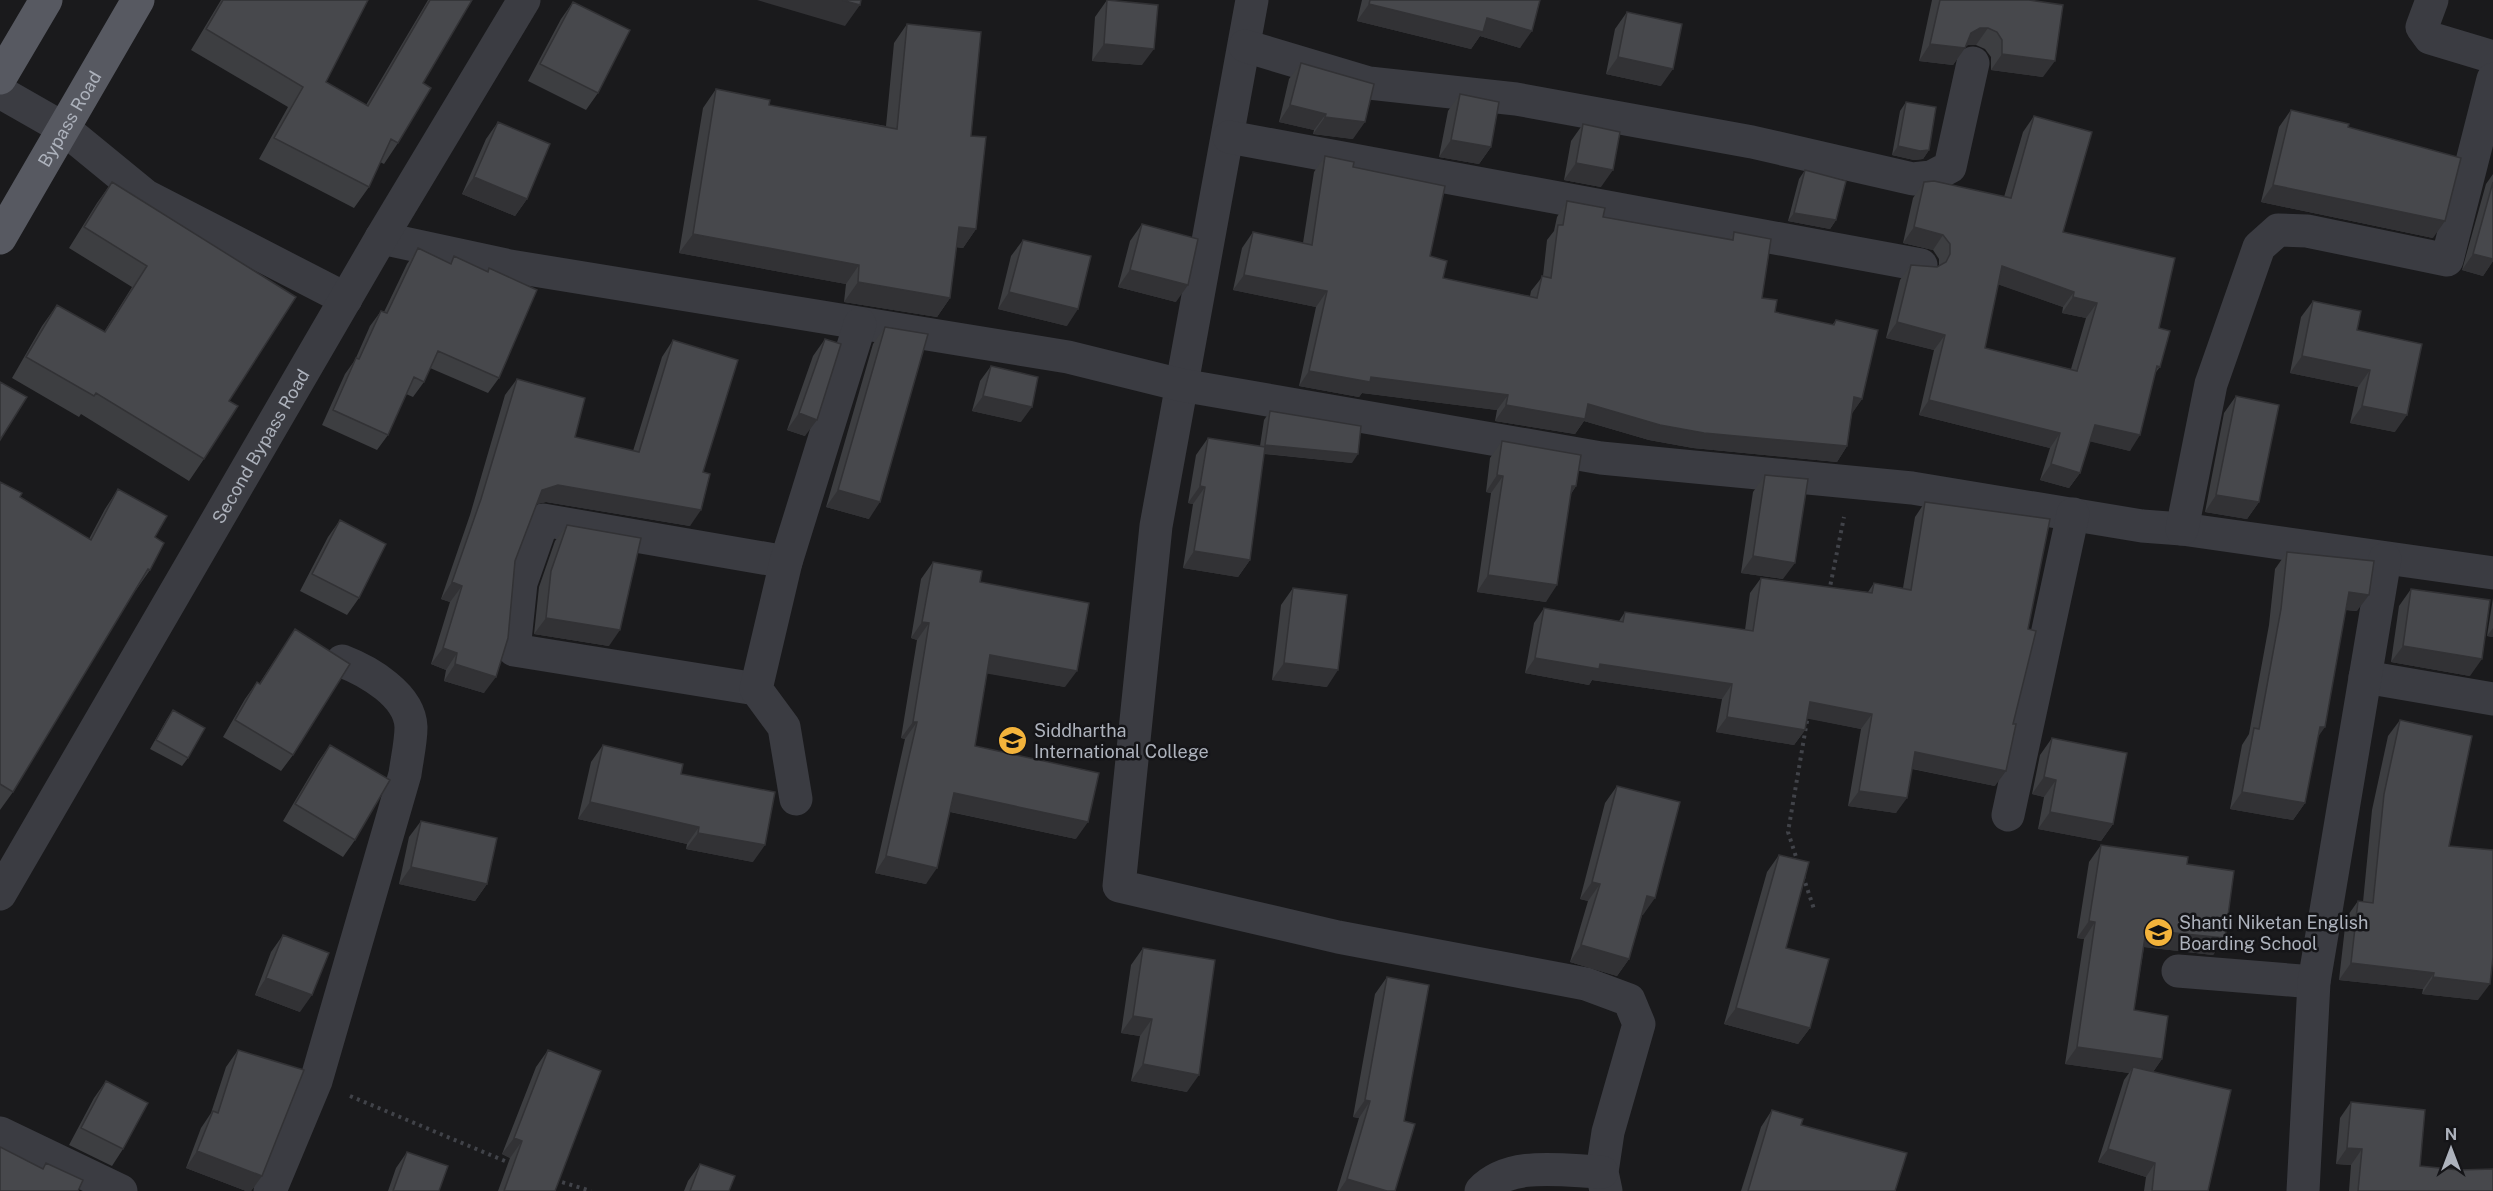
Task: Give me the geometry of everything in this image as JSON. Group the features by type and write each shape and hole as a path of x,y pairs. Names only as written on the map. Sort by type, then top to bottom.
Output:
{"main road":[{"path":"0,78 46,0"},
{"name":"Bypass Road","path":"0,238 138,0"}],"street":[{"name":"Second Bypass Road","path":"0,894 381,238 524,0"},
{"path":"1252,0 1229,137 1156,526 1119,886 1338,937 1586,984 1629,1000 1639,1024 1608,1132 1604,1182 1529,1170 1505,1174 1488,1183 1481,1191"},
{"path":"2432,0 2422,27 2430,38 2493,57"},
{"path":"1245,46 1369,83 1516,99 1752,142 1913,179 1931,177 1950,167 1973,63"},
{"path":"2182,529 2211,384 2259,247 2278,230 2307,231 2447,260 2493,79"},
{"path":"0,92 63,128 146,196 346,299"},
{"path":"1229,137 1921,265"},
{"path":"381,238 510,266 1068,357 1181,385 1601,458 1912,488 2142,526 2182,529 2493,573"},
{"path":"756,689 786,562 860,324"},
{"path":"2008,815 2073,514"},
{"path":"786,562 543,520 520,583 514,650 756,689 784,727 796,799"},
{"path":"2302,1191 2314,981 2385,559"},
{"path":"270,1191 316,1081 405,774 411,725 397,695 366,670 342,660"},
{"path":"2365,677 2493,699"},
{"path":"2178,971 2314,981"},
{"path":"0,1133 121,1191"}],"path":[{"path":"1828,596 1851,482"},
{"path":"1808,714 1788,832 1814,909"},
{"path":"316,1081 518,1166"},
{"path":"549,1178 591,1191"}],"building":[{"path":"223,0 368,0 326,82 368,106 430,0 472,0 423,83 431,88 398,143 391,139 369,187 274,138 303,87 206,29"},
{"path":"842,0 861,0 860,5"},
{"path":"1107,0 1158,5 1154,49 1104,44"},
{"path":"1370,0 1540,0 1532,31 1487,18 1483,32 1369,4"},
{"path":"1940,0 2029,0 2063,5 2055,61 2002,54 2002,40 1997,32 1988,28 1980,28 1971,33 1965,48 1930,44"},
{"path":"573,2 630,30 598,93 540,64"},
{"path":"1627,12 1682,24 1673,69 1618,57"},
{"path":"907,24 981,32 971,136 986,137 976,229 959,227 950,298 858,282 859,265 693,234 716,89 770,100 769,105 897,129"},
{"path":"1301,63 1374,84 1365,122 1325,117 1326,114 1290,105"},
{"path":"1460,94 1499,102 1491,147 1451,140"},
{"path":"1906,102 1936,107 1929,150 1920,151 1898,146"},
{"path":"2291,110 2349,124 2348,127 2461,158 2445,221 2273,185"},
{"path":"2034,116 2092,132 2063,232 2175,258 2159,328 2170,331 2160,367 2157,366 2140,435 2095,425 2080,473 2051,464 2060,433 1929,400 1945,335 1897,322 1911,265 1937,267 1946,262 1950,254 1950,244 1943,235 1914,227 1924,182 1934,181 2011,198","holes":["2002,266 2074,292 2073,297 2097,303 2077,371 1985,348"]},
{"path":"498,122 550,144 527,199 474,177"},
{"path":"1583,124 1620,132 1613,170 1576,163"},
{"path":"1325,156 1354,162 1353,167 1445,186 1430,256 1447,261 1443,278 1537,298 1542,276 1551,278 1558,225 1563,225 1567,201 1605,208 1603,217 1733,240 1734,232 1771,239 1762,298 1777,300 1775,312 1834,325 1836,320 1878,330 1862,399 1854,397 1847,446 1704,433 1660,425 1588,404 1585,419 1506,405 1508,395 1371,377 1370,382 1309,371 1327,291 1244,275 1253,232 1312,245"},
{"path":"1805,170 1846,181 1836,220 1794,213"},
{"path":"112,182 296,297 229,401 238,406 204,459 96,393 94,396 26,357 57,305 105,332 147,266 84,227"},
{"path":"2493,182 2493,259 2473,254"},
{"path":"1142,224 1198,239 1188,285 1130,270"},
{"path":"1023,240 1091,256 1078,309 1009,292"},
{"path":"418,248 451,264 454,256 488,272 489,268 537,290 499,378 438,351 424,382 414,377 388,435 333,410 356,358 359,359 381,311 387,313"},
{"path":"2313,301 2361,311 2357,330 2422,344 2407,415 2362,406 2370,370 2302,356"},
{"path":"885,327 928,334 880,502 838,490"},
{"path":"825,339 841,344 817,420 799,413"},
{"path":"673,340 738,360 703,472 710,474 701,510 558,485 542,490 515,561 508,638 496,677 455,664 457,653 443,648 462,586 452,582 481,499 517,379 585,398 575,437 639,452"},
{"path":"991,366 1038,377 1032,407 983,396"},
{"path":"0,382 27,397 0,440"},
{"path":"2236,396 2279,405 2259,502 2216,495"},
{"path":"1270,411 1361,426 1358,454 1265,445"},
{"path":"1208,438 1265,447 1250,560 1194,551 1205,487 1200,486"},
{"path":"1502,441 1581,455 1576,486 1572,486 1557,585 1488,575 1503,476 1497,475"},
{"path":"1765,475 1808,479 1795,563 1753,556"},
{"path":"0,482 22,493 20,497 91,540 118,489 167,516 155,537 164,543 150,570 148,569 13,792 0,784"},
{"path":"1925,502 2050,519 2028,629 2036,631 2013,724 2016,724 2006,771 1915,752 1907,798 1859,791 1872,714 1810,702 1805,730 1727,717 1732,684 1600,664 1599,669 1535,658 1544,608 1623,622 1625,612 1753,631 1761,578 1872,593 1874,583 1911,590"},
{"path":"340,520 386,544 359,598 312,574"},
{"path":"567,525 641,538 620,630 546,618 551,571"},
{"path":"2287,552 2374,561 2369,595 2349,592 2325,727 2320,727 2305,803 2242,792 2254,728 2259,729 2281,609"},
{"path":"933,562 982,571 980,582 1089,603 1077,671 990,655 975,746 1099,773 1088,822 954,793 937,868 886,856 917,722 913,722 929,623 922,622"},
{"path":"1293,588 1347,595 1338,670 1284,663"},
{"path":"2411,589 2490,600 2482,659 2403,646"},
{"path":"295,629 350,664 293,755 235,720 257,682 260,684"},
{"path":"173,710 205,728 188,758 156,740"},
{"path":"2400,720 2472,736 2449,846 2493,850 2493,957 2490,984 2433,977 2434,973 2351,963 2358,901 2373,903 2384,794"},
{"path":"2052,738 2127,753 2113,824 2050,812 2056,780 2044,777"},
{"path":"330,745 390,780 355,840 295,804"},
{"path":"603,745 683,764 681,774 775,792 765,845 698,833 699,827 590,802"},
{"path":"1617,786 1680,802 1655,898 1647,896 1629,959 1581,945 1600,884 1592,882"},
{"path":"421,821 497,838 487,884 411,867"},
{"path":"2101,845 2188,857 2187,864 2234,871 2225,938 2146,930 2134,1010 2168,1016 2162,1059 2077,1047 2095,922 2089,921"},
{"path":"1779,855 1809,862 1786,948 1829,959 1810,1028 1736,1008"},
{"path":"283,935 329,953 312,995 266,978"},
{"path":"1143,948 1215,960 1199,1075 1143,1064 1152,1019 1133,1016"},
{"path":"1387,977 1429,985 1404,1121 1415,1124 1395,1191 1387,1191 1347,1179 1370,1101 1365,1100"},
{"path":"238,1050 304,1070 262,1176 197,1151 213,1111 218,1113"},
{"path":"548,1050 601,1071 555,1191 504,1191 522,1141 514,1138"},
{"path":"2133,1067 2231,1090 2208,1191 2152,1191 2155,1163 2108,1149"},
{"path":"106,1081 148,1103 123,1149 81,1128"},
{"path":"2351,1102 2425,1110 2420,1166 2459,1170 2493,1169 2493,1191 2358,1191 2362,1149 2347,1148"},
{"path":"1772,1110 1803,1119 1801,1125 1907,1153 1895,1191 1748,1191"},
{"path":"0,1147 43,1169 46,1163 83,1180 78,1191 0,1191"},
{"path":"407,1152 448,1166 439,1191 393,1191"},
{"path":"700,1164 735,1176 729,1191 690,1191"}],"place":[{"name":"Siddhartha International College","path":"1013,740"},
{"name":"Shanti Niketan English Boarding School","path":"2158,932"}]}
